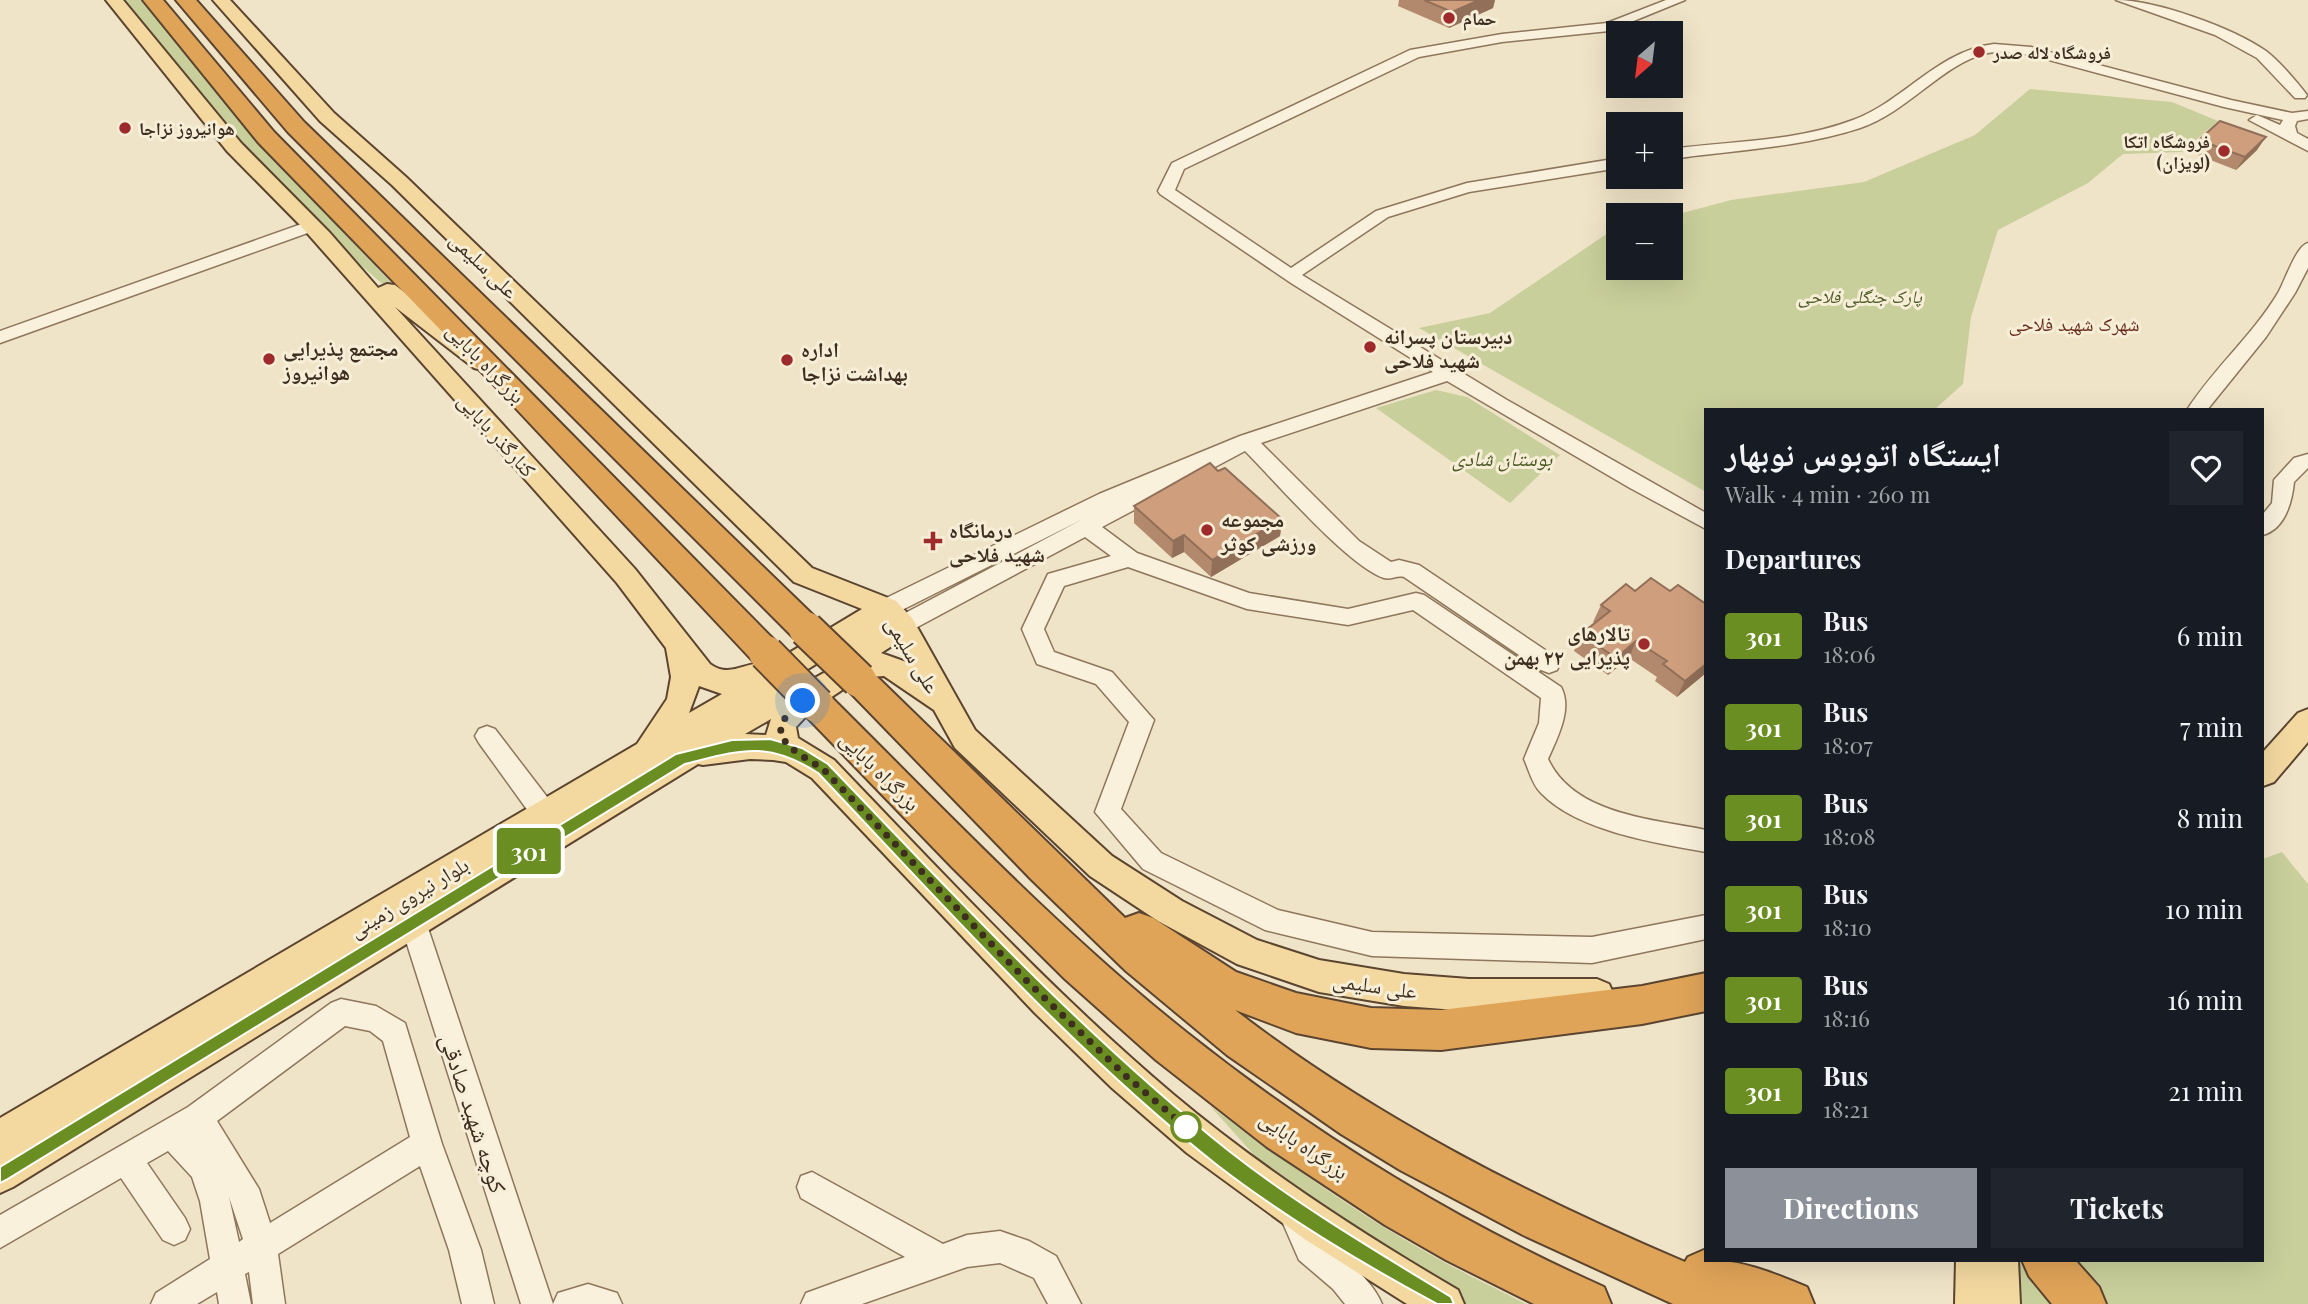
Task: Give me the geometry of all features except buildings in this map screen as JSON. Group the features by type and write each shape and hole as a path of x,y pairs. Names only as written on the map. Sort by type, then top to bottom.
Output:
{"highway":[{"name":"بزرگراه بابایی","path":"153,0 266,137 504,379 817,705 1017,907 1119,1002 1214,1080 1327,1160 1425,1223 1543,1285 1587,1304"},
{"name":"بزرگراه بابایی","path":"187,0 296,127 1055,875 1150,965 1242,1041 1353,1117 1450,1174 1545,1221 1728,1304"},
{"path":"1055,875 1224,987 1296,1013 1371,1028 1441,1030 1642,1005 1704,991"},
{"name":"بزرگراه بابایی","path":"1545,1221 1676,1263 1790,1304"},
{"path":"2047,1262 2082,1304"}],"main road":[{"path":"114,0 234,147 310,226 428,324 504,379"},
{"path":"202,0 207,8 212,31"},
{"name":"علی سلیمی","path":"221,0 327,117 398,181 803,575 894,617 965,739 1101,866 1170,911 1249,953 1319,976 1404,990 1469,995 1558,996 1704,991"},
{"name":"کنارگذر بابایی","path":"310,226 626,576 680,648 710,680 738,682 753,677 794,655 830,629 836,610 832,601 803,575"},
{"name":"بلوار نیروی زمینی","path":"0,1174 681,758 874,644 894,617"},
{"name":"بلوار نیروی زمینی","path":"0,1139 636,760 894,617"},
{"path":"636,760 665,731 677,709 685,680 680,648"},
{"path":"944,705 892,667 879,664 866,666 819,690 788,712 781,723 780,735 786,745 823,769 1028,982 1127,1077 1225,1159 1291,1206 1444,1304"},
{"path":"2264,772 2308,721"},
{"path":"681,758 732,746 770,745 796,752"},
{"path":"1975,1262 1975,1304"},
{"path":"1999,1262 2000,1304"}],"street":[{"path":"1678,0 1609,27 1502,38 1415,53 1178,166 1166,191 1291,275 1520,418 1704,521"},
{"path":"2123,0 2220,32 2262,55 2304,97 2299,116 2287,126 2301,143"},
{"path":"1683,152 1787,139 1843,128 1882,113 1958,61 1984,49 2005,49 2228,107 2299,116"},
{"path":"2228,107 2301,143"},
{"path":"1291,275 1382,214 1467,188 1606,165"},
{"path":"0,337 310,226"},
{"path":"2198,408 2269,321 2297,278 2308,248"},
{"path":"894,617 1106,499 1247,441 1450,373"},
{"path":"894,617 1087,527 1247,441"},
{"path":"1247,441 1352,546 1388,571 1399,568 1411,571 1549,664"},
{"path":"2264,527 2282,505 2284,480 2301,463 2308,461"},
{"path":"1087,527 1129,559 1247,601 1348,617 1416,601 1553,694 1551,723 1536,760 1548,785 1585,811 1639,828 1704,841"},
{"path":"1129,559 1056,580 1033,629 1045,658 1104,678 1142,720 1108,812 1152,861 1274,921 1372,944 1592,950 1704,926"},
{"path":"487,736 545,814"},
{"name":"کوچه شهید صادقی","path":"414,922 537,1304"},
{"path":"0,1232 198,1117 341,1012 376,1019 396,1033 427,1144 465,1250 478,1304"},
{"path":"198,1117 248,1200 261,1247 269,1304"},
{"path":"172,1133 204,1168 215,1201 235,1304"},
{"path":"167,1304 427,1144"},
{"path":"126,1159 174,1229"},
{"path":"813,1187 942,1260"},
{"path":"1291,1206 1310,1250 1344,1278 1366,1304"},
{"path":"817,1304 967,1251 1000,1247 1018,1252 1045,1267 1065,1304"},
{"path":"569,1304 577,1301 600,1301 606,1304"}],"green space":[{"path":"124,0 143,0 331,219 397,289 408,306 335,243 270,177"},
{"name":"پارک جنگلی فلاحی","path":"2030,89 2172,102 2218,121 2182,152 2123,154 2088,183 1998,230 1971,317 1963,384 1936,408 1704,408 1704,491 1419,328 1490,313 1606,234 1606,280 1683,280 1683,213 1731,200 1864,182 1975,135"},
{"name":"بوستان شادی","path":"1436,390 1467,397 1560,455 1510,503 1376,408"},
{"path":"2282,852 2308,884 2308,1304 2103,1304 2061,1262 2264,1262 2264,859"},
{"path":"1210,1106 1370,1219 1438,1259 1526,1304 1461,1304 1280,1184"},
{"path":"2014,1262 2039,1262 2072,1304 2017,1304"}],"bus line":[{"name":"301","path":"0,1174 681,758 732,746 770,745 796,752 823,769 1028,982 1127,1077 1225,1159 1314,1223 1444,1304"}],"place":[{"name":"حمام","path":"1449,18"},
{"name":"فروشگاه لاله صدر","path":"1979,52"},
{"name":"هوانیروز نزاجا","path":"125,128"},
{"name":"فروشگاه اتکا (لویزان)","path":"2224,151"},
{"name":"دبیرستان پسرانه شهید فلاحی","path":"1370,347"},
{"name":"مجتمع پذیرایی هوانیروز","path":"269,359"},
{"name":"اداره بهداشت نزاجا","path":"787,360"},
{"name":"مجموعه ورزشی کوثر","path":"1207,530"},
{"name":"درمانگاه شهید فلاحی","path":"933,541"},
{"name":"تالارهای پذیرایی ۲۲ بهمن","path":"1644,644"}],"district":[{"name":"شهرک شهید فلاحی","path":"2074,323"}],"route":[{"path":"803,701 788,712 781,723 780,735 786,745 823,769 1028,982 1127,1077 1186,1127"}]}
